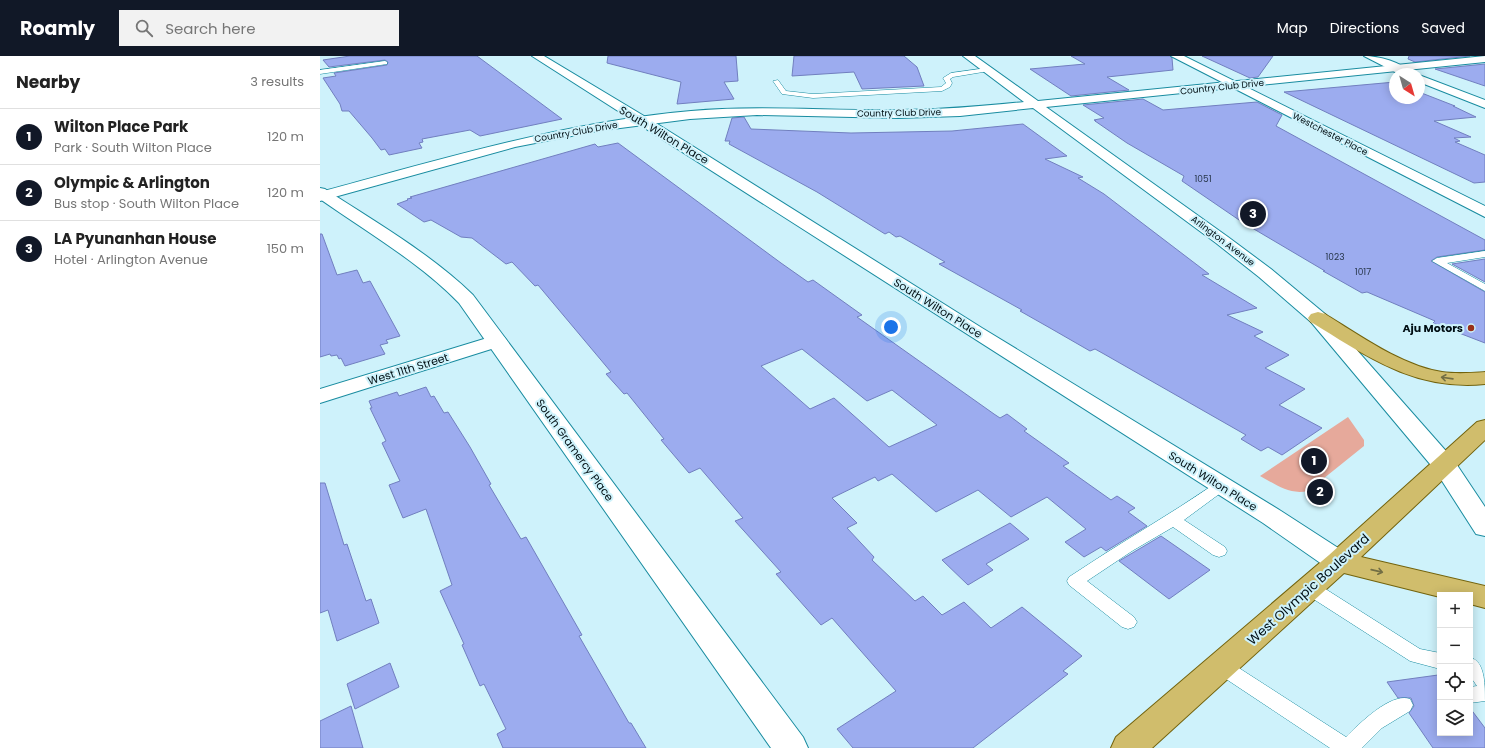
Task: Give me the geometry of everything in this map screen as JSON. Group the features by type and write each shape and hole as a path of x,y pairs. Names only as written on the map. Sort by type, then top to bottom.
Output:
{"main road":[{"path":"1318,318 1393,363 1414,371 1436,377 1468,381 1485,378"},
{"name":"West Olympic Boulevard","path":"1128,748 1339,562 1485,427"},
{"path":"1339,562 1485,597"}],"street":[{"name":"South Wilton Place","path":"537,56 1221,486 1339,562"},
{"name":"Arlington Avenue","path":"968,56 1222,240 1265,273 1318,318 1444,465"},
{"name":"Westchester Place","path":"1176,56 1485,212"},
{"path":"1369,56 1395,68"},
{"name":"Country Club Drive","path":"1423,68 1485,59"},
{"name":"Country Club Drive","path":"321,195 551,135 642,121 801,103 898,114 960,112 1236,85 1389,72"},
{"path":"1425,80 1485,104"},
{"name":"South Gramercy Place","path":"321,195 452,285 466,300 791,748"},
{"name":"West 11th Street","path":"320,396 497,341"},
{"path":"1444,465 1485,527"}],"lane":[{"path":"320,72 385,63"},
{"path":"776,81 784,93 801,103 942,89 948,86 949,83 946,78 951,74 987,70"},
{"path":"1485,254 1437,261 1485,288"},
{"path":"1128,622 1075,581 1126,547 1173,520 1221,486"},
{"path":"1173,520 1219,551"},
{"path":"1310,588 1416,656 1437,660"},
{"path":"1221,666 1347,748 1375,722 1403,705"},
{"path":"1473,695 1485,693"}],"shaded area":[{"path":"1348,417 1364,440 1364,446 1308,491 1295,492 1278,486 1260,476"}],"building":[{"path":"350,56 477,56 562,119 480,136 470,130 422,139 423,142 419,143 422,148 389,155 385,149 381,150 349,111 342,111 340,104 323,78 336,76 334,73 387,65 388,62 385,60 329,67 323,60"},
{"path":"608,56 736,56 738,81 724,82 734,99 677,104 681,82 607,63"},
{"path":"794,56 904,56 917,67 924,86 862,89 854,72 792,76"},
{"path":"1071,56 1170,56 1172,58 1173,70 1107,77 1129,90 1071,96 1030,69 1085,64"},
{"path":"1202,56 1273,56 1258,77 1250,78"},
{"path":"1409,56 1470,56 1415,62 1408,59"},
{"path":"1485,64 1485,86 1435,69"},
{"path":"1389,83 1389,104 1425,104 1425,94 1455,106 1453,106 1476,117 1434,121 1471,137 1454,138 1460,141 1455,142 1485,155 1485,182 1474,183 1284,92"},
{"path":"1143,99 1163,110 1257,102 1282,115 1276,126 1485,240 1485,250 1437,257 1431,261 1485,292 1485,343 1433,323 1435,321 1367,292 1362,293 1323,271 1325,271 1242,222 1182,181 1184,176 1127,143 1095,121 1094,120 1104,118 1083,105"},
{"path":"744,117 751,129 851,133 952,131 1023,124 1067,156 1045,159 1083,177 1078,178 1104,194 1209,274 1202,275 1257,308 1227,315 1263,332 1254,336 1289,355 1265,368 1305,389 1279,405 1322,428 1282,455 1268,447 1261,451 1241,439 1246,435 1095,349 1090,351 1020,311 1022,310 939,264 945,262 900,236 896,237 889,232 885,234 817,192 729,144 730,141 725,141 732,118"},
{"path":"618,143 781,263 808,282 813,280 862,315 857,317 994,414 1000,418 1007,414 1027,429 1024,431 1069,463 1063,466 1111,500 1117,496 1135,508 1128,512 1147,526 1106,551 1101,547 1084,557 1065,542 1086,529 1047,497 1011,517 978,490 936,512 892,474 878,481 875,477 832,498 857,523 847,528 874,557 872,560 915,601 923,596 942,615 964,602 991,628 1022,607 1082,656 1063,671 1068,674 973,748 853,748 837,729 896,691 832,618 821,625 776,574 781,572 735,521 743,518 700,468 689,473 661,440 664,439 627,393 624,394 606,374 611,372 538,285 535,286 512,262 506,264 472,238 461,237 431,220 424,222 397,204 412,198 410,197 595,144 598,147","holes":["802,349 867,401 892,390 937,425 889,447 834,398 810,409 761,366"]},
{"path":"320,234 322,234 337,275 357,270 363,283 370,281 400,336 386,340 388,343 380,345 385,354 345,366 341,358 339,359 337,355 331,356 330,354 320,357"},
{"path":"1485,259 1485,282 1452,264"},
{"path":"426,387 431,397 434,396 444,413 448,412 470,447 491,484 489,485 521,539 526,537 582,635 579,636 629,723 631,723 646,748 503,748 497,734 506,729 484,684 480,686 462,645 464,644 440,591 452,585 426,509 403,518 389,485 400,481 382,443 386,441 370,408 372,408 369,401 397,392 399,396"},
{"path":"320,483 325,483 344,545 347,544 366,601 371,599 379,623 337,641 328,610 320,613"},
{"path":"1010,523 1029,539 986,564 993,570 968,585 942,560"},
{"path":"1161,536 1210,570 1169,599 1119,561"},
{"path":"390,663 399,687 355,709 347,684"},
{"path":"1437,675 1437,736 1473,736 1473,712 1485,728 1485,748 1433,748 1409,713 1414,706 1411,698 1398,698 1387,682"},
{"path":"351,706 363,748 320,748 320,721"}],"place":[{"name":"LA Pyunanhan House","path":"1253,214"},
{"name":"Aju Motors","path":"1471,328"},
{"name":"Wilton Place Park","path":"1314,461"},
{"name":"Olympic & Arlington","path":"1320,492"}]}
